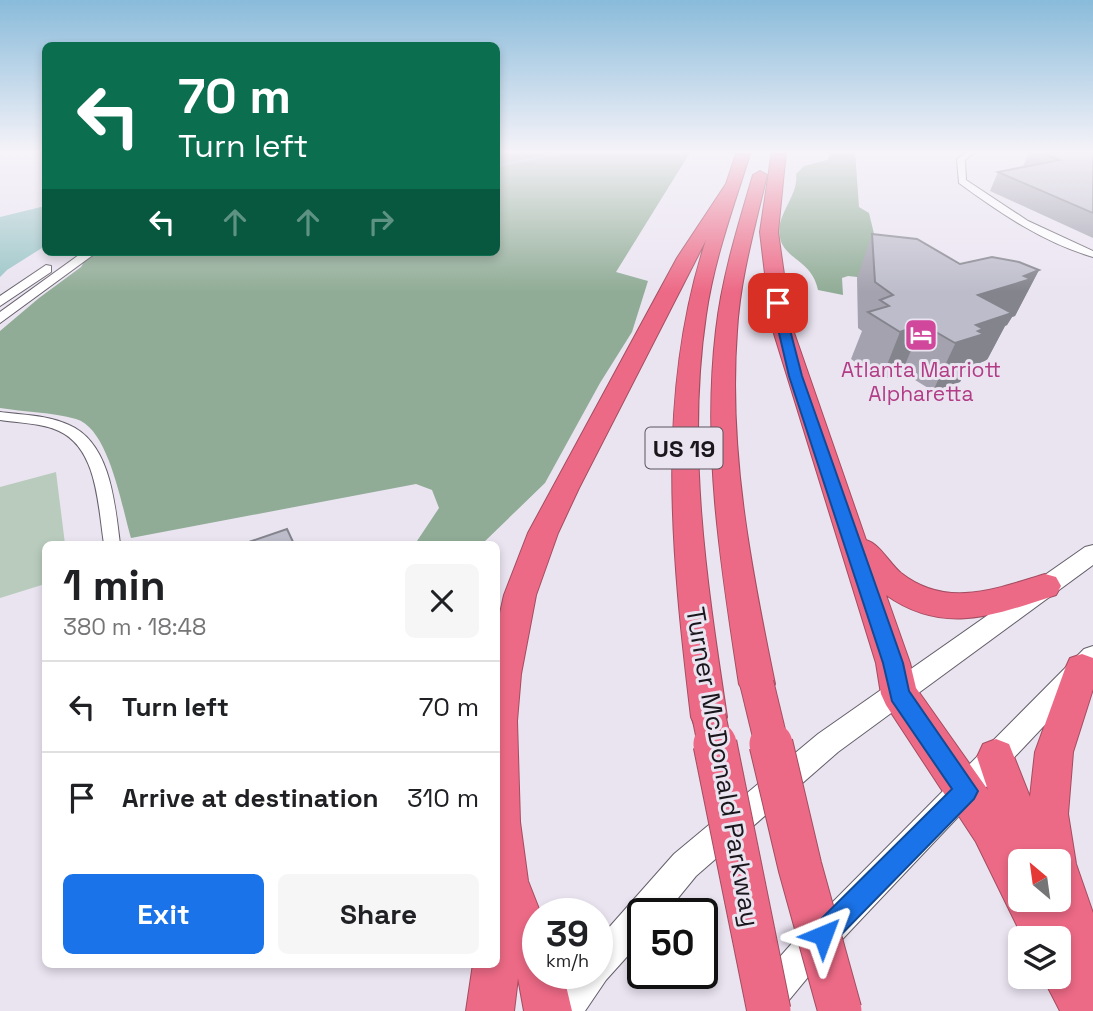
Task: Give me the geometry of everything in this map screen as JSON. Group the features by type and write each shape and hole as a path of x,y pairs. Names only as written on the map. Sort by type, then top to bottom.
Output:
{"highway":[{"path":"500,712 504,674 520,595 543,533 686,258 724,198"},
{"name":"Turner McDonald Parkway","path":"729,198 696,311 685,404 686,504 692,594 709,716 769,1011"},
{"name":"Turner McDonald Parkway","path":"754,198 730,303 722,397 726,483 736,567 757,684 800,867 840,1011"},
{"path":"773,198 769,232 779,310 796,376 893,663 899,694 966,791 1008,862"},
{"path":"848,526 871,565 891,584 918,601 944,608 976,607 1045,586"},
{"path":"1054,849 1048,814 1054,752 1088,663"},
{"path":"996,757 1028,849"},
{"path":"500,820 507,880 522,922"},
{"path":"500,934 507,880"},
{"path":"1071,912 1088,1011"},
{"path":"490,1011 496,968"},
{"path":"1071,982 1088,1011"},
{"path":"543,989 548,1011"}],"main road":[{"path":"657,898 685,865 752,805 828,743 1093,553"},
{"path":"757,1011 806,953 1088,663"},
{"path":"613,949 627,932"},
{"path":"562,1011 579,989"}],"street":[{"path":"984,198 1035,230 1093,254"},
{"path":"0,302 64,256"},
{"path":"0,319 86,256"},
{"path":"0,416 59,425 85,441 95,462 111,541"}],"shaded area":[{"path":"500,198 662,198 616,272 648,281 632,332 600,383 545,483 485,541 417,541 439,508 432,490 416,484 131,538 106,453 87,425 76,419 48,413 0,408 0,331 81,267 88,256 500,256"},
{"path":"791,198 858,198 859,207 869,213 877,246 866,278 842,278 843,295 818,290 810,272 783,245 779,229"},
{"path":"42,207 42,248 0,277 0,217"},
{"path":"56,472 65,541 42,541 42,585 0,598 0,487"}],"building":[{"path":"1059,198 1093,198 1093,213"},
{"path":"872,234 917,239 960,264 992,257 1019,262 1039,270 1024,276 1031,279 978,295 1012,313 976,325 983,329 978,331 984,334 955,343 922,324 900,332 868,312 889,306 880,300 893,295 875,282"},
{"path":"287,529 293,541 252,541"}],"place":[{"name":"Atlanta Marriott Alpharetta","path":"921,335"}],"route":[{"path":"778,303 787,347 893,663 899,694 966,791 823,935"}]}
